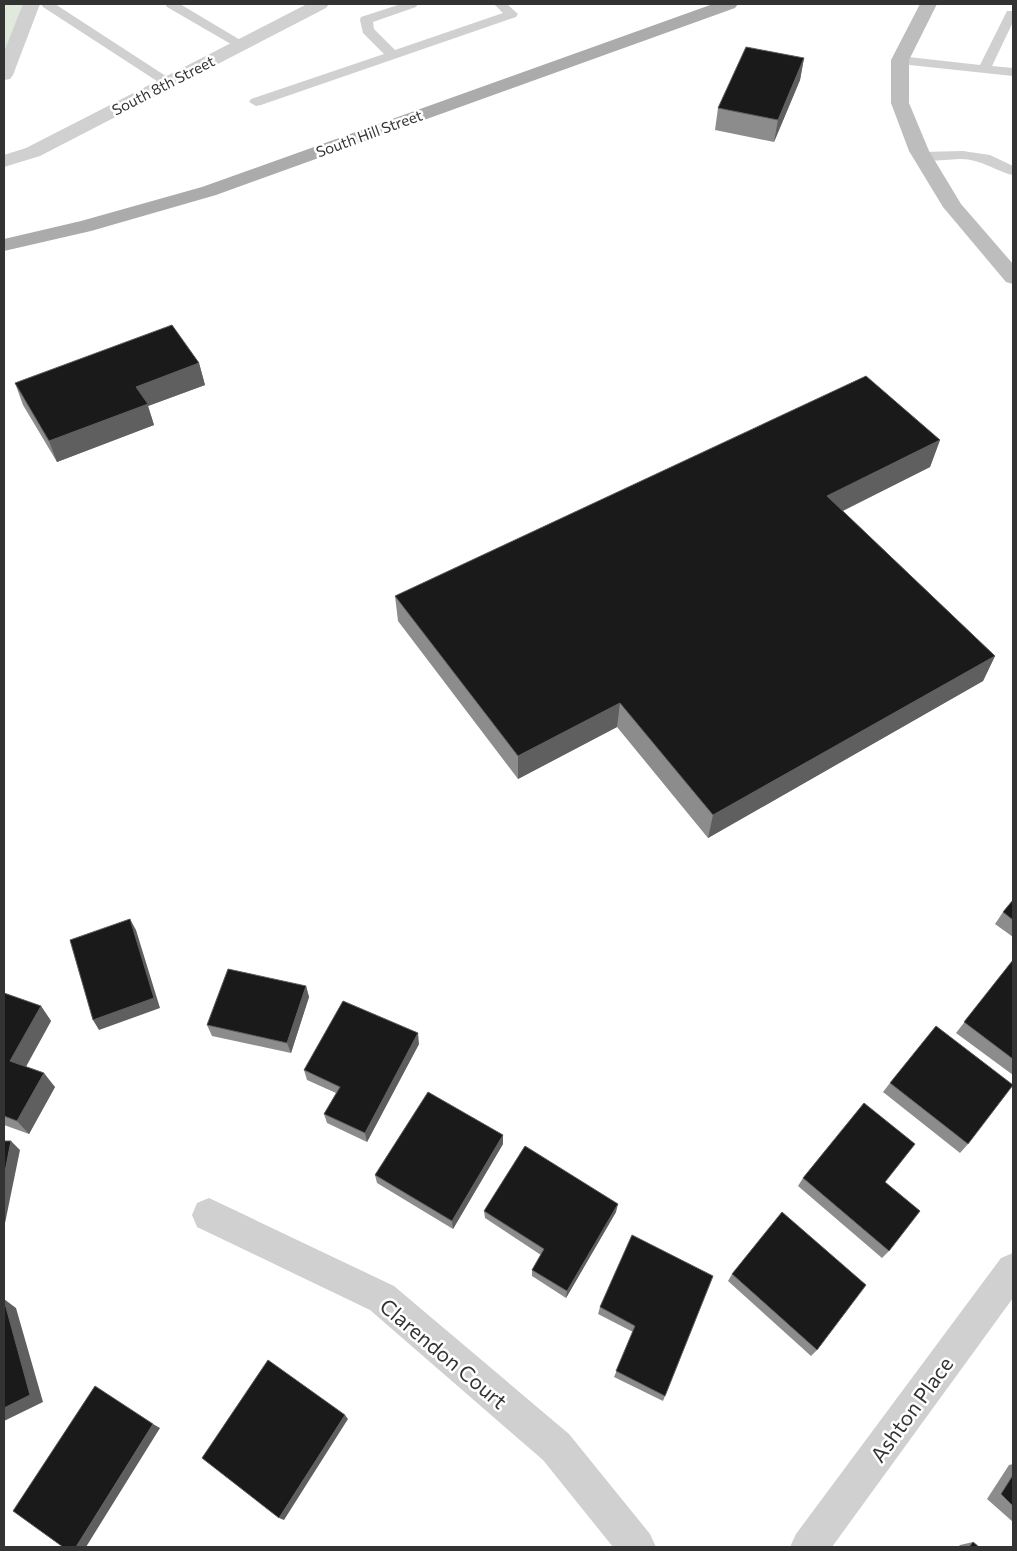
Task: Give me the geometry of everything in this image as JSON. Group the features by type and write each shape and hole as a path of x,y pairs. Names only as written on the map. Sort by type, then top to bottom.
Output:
{"main road":[{"name":"South Hill Street","path":"4,245 84,227 209,190 729,4"}],"street":[{"path":"4,75 31,4"},
{"name":"South 8th Street","path":"4,161 33,152 320,4"},
{"path":"928,4 900,60 900,103 922,156 953,207 1013,277"},
{"name":"Clarendon Court","path":"209,1215 382,1298 556,1447 637,1547"},
{"name":"Ashton Place","path":"809,1547 1013,1270"}],"lane":[{"path":"47,4 168,82"},
{"path":"171,4 242,44"},
{"path":"187,13 204,4"},
{"path":"392,56 368,30 366,20 412,4"},
{"path":"500,4 515,9"},
{"path":"256,102 392,56 515,9"},
{"path":"984,69 1012,11"},
{"path":"900,60 1013,72"},
{"path":"922,156 963,154 985,158 1013,171"}],"shaded area":[{"path":"4,4 33,4 4,67"}],"building":[{"path":"746,47 804,58 778,120 718,108"},
{"path":"172,325 199,363 136,387 148,404 49,441 15,383"},
{"path":"866,376 940,440 827,496 995,656 713,815 620,703 518,756 395,596"},
{"path":"1013,900 1013,920 1003,912"},
{"path":"130,919 154,998 93,1020 70,940"},
{"path":"1013,960 1013,1059 964,1022"},
{"path":"228,969 306,986 287,1043 207,1025"},
{"path":"4,993 41,1006 10,1061 44,1073 17,1121 4,1116"},
{"path":"343,1001 418,1033 365,1133 324,1114 340,1087 304,1070"},
{"path":"936,1026 1013,1085 968,1144 890,1083"},
{"path":"428,1092 503,1135 452,1221 375,1175"},
{"path":"864,1103 915,1144 885,1182 920,1211 889,1251 803,1178"},
{"path":"4,1141 11,1141 4,1177"},
{"path":"525,1146 618,1204 567,1291 532,1270 544,1249 484,1211"},
{"path":"782,1212 866,1285 817,1350 732,1274"},
{"path":"632,1235 713,1276 665,1396 616,1371 635,1326 600,1307"},
{"path":"4,1300 30,1395 4,1408"},
{"path":"268,1360 345,1415 279,1518 202,1458"},
{"path":"95,1386 153,1424 76,1547 63,1547 13,1511"},
{"path":"1013,1475 1013,1506 1001,1494"},
{"path":"973,1542 979,1547 969,1547"}]}
